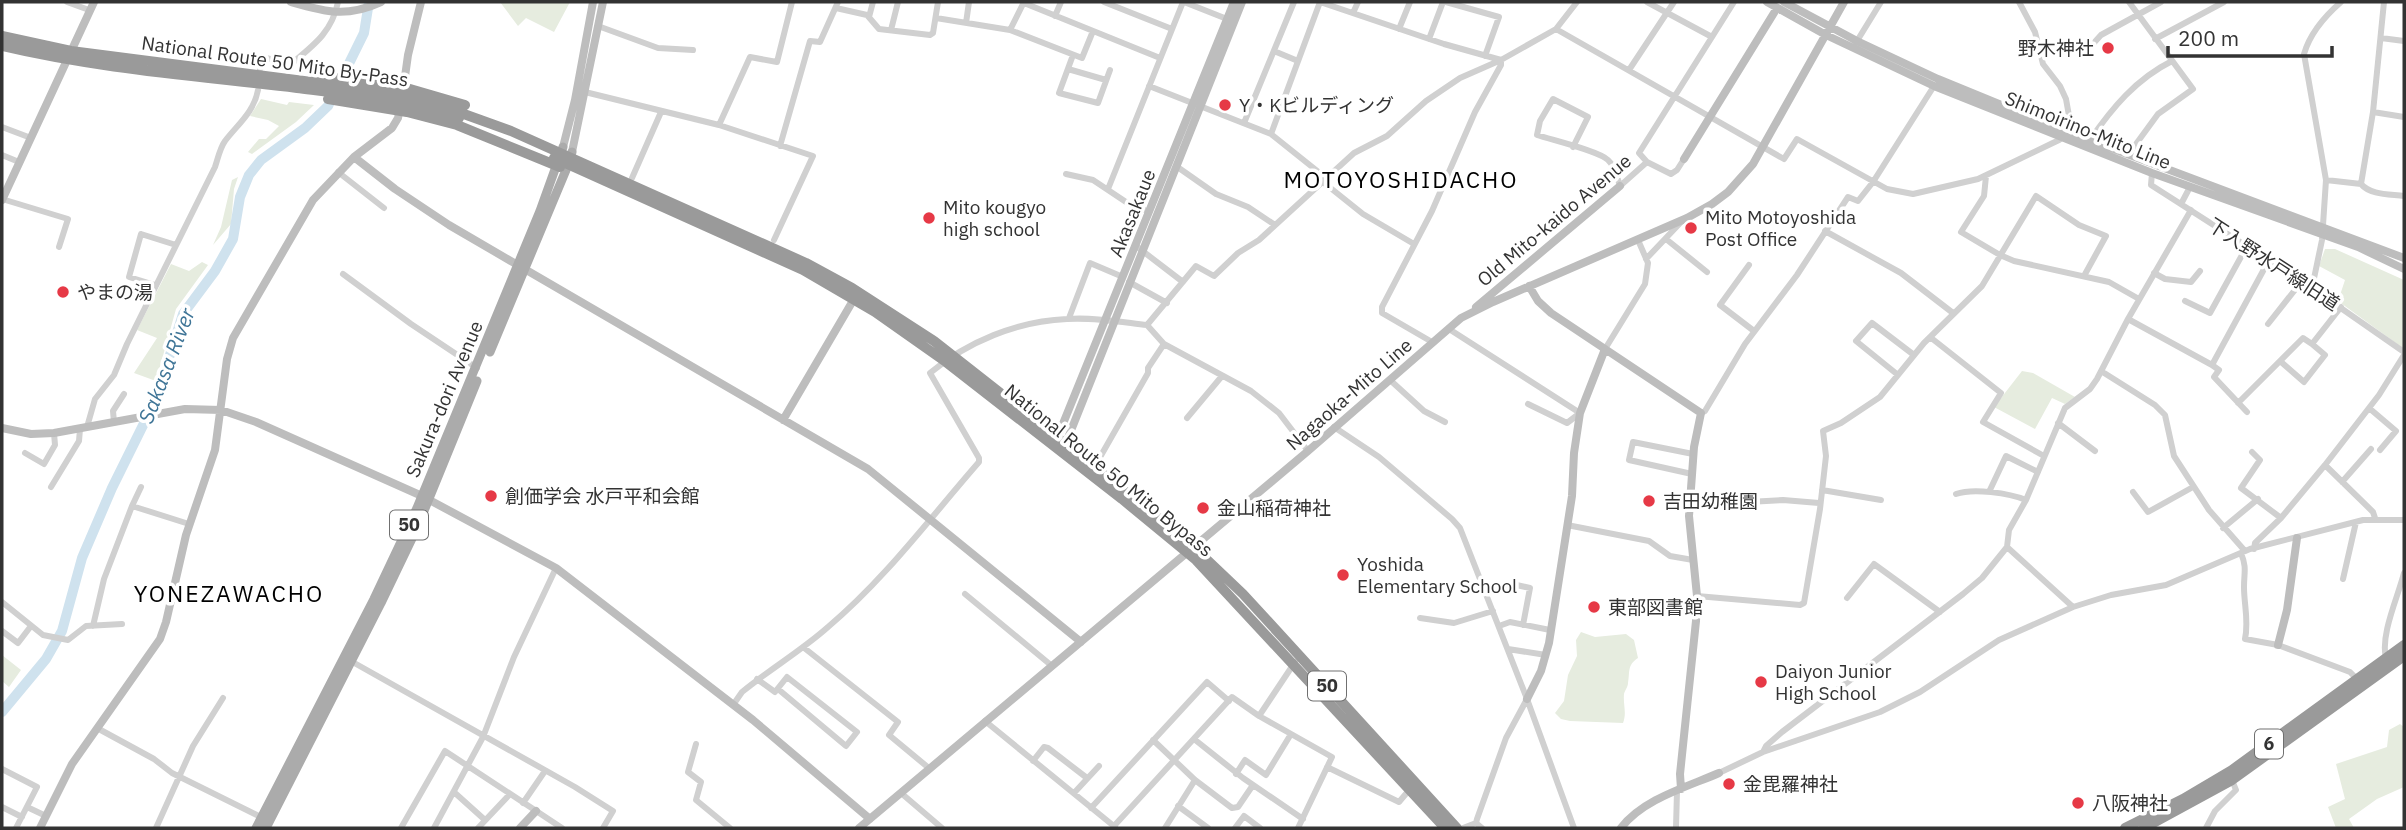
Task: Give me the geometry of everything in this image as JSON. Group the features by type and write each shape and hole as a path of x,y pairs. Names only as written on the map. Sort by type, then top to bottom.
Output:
{"highway":[{"name":"National Route 50 Mito By-Pass","path":"2,36 69,55"},
{"name":"National Route 50 Mito By-Pass","path":"2,46 425,100 485,120 805,267"},
{"path":"192,72 211,65 260,69 477,132 768,261 921,338"},
{"path":"192,72 206,82 258,90 410,89 467,106 774,240 882,300 921,338"},
{"name":"National Route 50 Mito Bypass","path":"805,267 921,338 950,359 1060,443 1191,549"},
{"name":"National Route 50 Mito Bypass","path":"1060,443 1095,466 1191,549 1457,828"},
{"name":"6","path":"2125,828 2228,773 2404,645"},
{"name":"6","path":"2144,828 2232,780 2404,656"},
{"name":"National Route 50 Mito Bypass","path":"1297,660 1445,828"}],"main road":[{"name":"Sakura-dori Avenue","path":"256,828 266,823 426,498 562,168 567,149"},
{"name":"Sakura-dori Avenue","path":"426,498 477,368 521,268"}],"street":[{"path":"67,2 89,10"},
{"path":"59,247 68,219 2,200 94,2"},
{"path":"291,2 336,13 360,10 379,3"},
{"path":"260,69 266,58 291,64 330,28 338,2"},
{"path":"40,828 72,764 160,639 189,524 213,461 227,359 233,338 305,211 338,172 392,128 398,118 408,55 421,2"},
{"name":"Sakura-dori Avenue","path":"567,149 593,2"},
{"name":"Sakura-dori Avenue","path":"567,149 585,92 603,2"},
{"path":"719,125 750,57 777,62 792,2"},
{"path":"869,18 873,2"},
{"path":"891,30 898,2"},
{"path":"780,146 810,41 820,42 837,5 869,18 879,29 930,35 938,2"},
{"path":"966,23 969,2"},
{"path":"1010,30 1024,2 1160,58"},
{"path":"1055,16 1061,2"},
{"path":"1104,2 1172,29"},
{"path":"1108,189 1183,2 1227,19"},
{"name":"Akasakaue","path":"1060,443 1126,279 1176,166 1234,2"},
{"path":"1197,104 1242,2"},
{"path":"1244,123 1294,2"},
{"path":"1271,134 1320,2 1501,60"},
{"path":"1353,13 1358,2"},
{"path":"1399,29 1410,2"},
{"path":"1429,39 1444,2 1476,10 1499,17 1485,55"},
{"path":"1476,10 1479,2"},
{"path":"1147,325 1196,266 1214,276 1238,253 1259,240 1354,153 1387,136 1439,90 1556,29 1577,2"},
{"path":"1647,2 1712,37"},
{"path":"1629,71 1674,2"},
{"path":"1647,162 1639,153 1734,2"},
{"name":"Shimoirino-Mito Line","path":"1767,2 1781,5 1934,86 2065,135 2090,140 2322,232 2404,270"},
{"name":"Nagaoka-Mito Line","path":"859,828 1308,451 1432,342 1472,312 1683,220 1728,192 1741,180 1763,147 1844,2"},
{"path":"1857,41 1881,2"},
{"path":"1556,29 1784,159 1797,139 1873,182 1895,192 1913,194 1986,176 2065,135 2071,125 2066,99 2060,86 2043,64 2035,32 2019,2"},
{"path":"2128,155 2158,114 2193,89 2129,2"},
{"path":"2092,45 2101,35 2161,2"},
{"path":"2155,39 2224,2"},
{"path":"2312,288 2322,232 2326,180 2304,54 2312,34 2327,14 2341,2"},
{"path":"2361,184 2374,112 2384,2"},
{"name":"Old Mito-kaido Avenue","path":"1472,312 1647,162 1671,173 1677,170 1781,5"},
{"path":"936,18 1010,30 1082,58 1093,31"},
{"path":"598,26 658,48 693,50"},
{"name":"Shimoirino-Mito Line","path":"1828,31 1857,41 2152,173 2322,232 2404,257"},
{"path":"2381,38 2404,41"},
{"path":"1274,51 1298,61"},
{"path":"1073,55 1059,93 1098,103 1110,71"},
{"path":"1432,342 1382,313 1382,307 1432,211 1501,60"},
{"path":"2090,140 2124,97 2150,72 2172,61"},
{"path":"1068,68 1106,80"},
{"path":"1149,86 1271,134 1363,214 1415,243"},
{"path":"1701,412 1705,411 1754,331 1797,275 1848,197 1858,201 1873,182 1934,86"},
{"path":"51,487 79,441 95,399 114,375 155,285 215,167 223,144 247,116 258,90"},
{"path":"585,92 661,113 719,125 813,156 774,240"},
{"path":"1573,147 1588,117 1553,99 1540,121 1537,135 1573,147 1606,158 1614,168 1620,186"},
{"name":"Akasakaue","path":"1139,248 1149,212 1197,104"},
{"path":"2374,112 2404,117"},
{"path":"632,178 661,113"},
{"path":"2,127 31,138"},
{"path":"2,155 19,162"},
{"path":"354,157 395,189 449,225 875,473 1080,642"},
{"path":"1176,166 1216,194 1248,207 1275,225"},
{"path":"338,172 384,208"},
{"name":"下入野水戸線旧道","path":"2152,173 2151,185 2302,281 2404,353"},
{"path":"1066,174 1093,180 1125,202 1149,212"},
{"path":"1986,176 1984,196 1961,232 2000,255 2024,264 2109,282 2139,299"},
{"path":"2326,180 2361,184 2371,191 2404,196"},
{"path":"2181,204 2190,187"},
{"path":"1697,597 1771,604 1804,603 1821,509 1819,503 1826,456 1823,431 1841,423 1880,397 1930,337 1982,286 2036,196 2079,225 2106,236 2084,276"},
{"path":"1763,752 1782,732 1982,578 2007,547 2009,530 2026,500 2065,408 2090,389 2101,372 2139,299 2191,210"},
{"path":"1646,259 1683,220"},
{"path":"1825,231 1901,273 1953,313"},
{"path":"155,285 129,277 141,234 176,245"},
{"path":"1667,239 1707,272"},
{"path":"1462,828 1479,826 1506,738 1546,655 1572,496 1574,453 1580,413 1605,349 1645,284 1648,269 1638,240"},
{"path":"2185,301 2210,313 2247,246"},
{"path":"1139,248 1183,282"},
{"path":"2213,365 2269,260"},
{"path":"1069,318 1090,263 1126,279 1167,303"},
{"path":"1749,265 1720,305 1754,331"},
{"path":"2154,273 2165,279 2191,282 2200,271"},
{"path":"343,274 477,368"},
{"path":"2268,324 2302,281"},
{"path":"1529,286 1544,307 1701,412"},
{"path":"783,420 851,304"},
{"path":"2312,344 2341,307"},
{"path":"733,705 757,679 828,627 887,569 979,462 930,373 975,342 1011,330 1069,318 1147,325 1164,344 1251,391 1279,414 1308,451"},
{"path":"2129,319 2213,365 2219,370 2214,377 2247,412"},
{"path":"1898,375 1856,341 1872,323 1914,355"},
{"path":"1449,329 1580,413"},
{"path":"1930,337 2001,393 1983,422 2044,456"},
{"path":"2238,403 2303,338 2325,355 2304,382 2280,362"},
{"path":"1095,466 1148,373 1148,368 1164,344"},
{"path":"2254,549 2255,543 2281,518 2369,408 2404,353"},
{"path":"2101,372 2155,405 2165,415 2174,456 2193,487 2243,552 2248,627 2245,639 2278,645 2350,672 2358,680"},
{"path":"1187,418 1222,376"},
{"path":"1390,380 1424,411 1445,422"},
{"path":"114,422 113,411 124,394"},
{"path":"1528,404 1567,423 1580,413"},
{"path":"2369,408 2396,431 2380,450"},
{"path":"2,428 31,434 54,433 158,414 195,409 221,410 257,422 426,498 556,568 733,705 870,819"},
{"path":"1676,828 1697,597 1689,516 1693,454 1701,412"},
{"path":"2058,423 2095,451"},
{"path":"1334,427 1379,457 1460,528 1574,828"},
{"path":"25,453 44,464 55,445 54,433"},
{"path":"1692,474 1629,460 1633,442 1693,454"},
{"path":"2342,482 2371,449"},
{"path":"2252,452 2260,460 2241,488 2281,518"},
{"path":"1989,492 2006,456 2038,472"},
{"path":"2325,465 2373,512 2375,518"},
{"path":"93,626 106,570 141,487"},
{"path":"2133,492 2148,512 2193,487"},
{"path":"1822,489 1881,500"},
{"path":"1955,494 1989,492 2026,500"},
{"path":"1690,497 1730,503 1783,500 1819,503"},
{"path":"2223,528 2258,499"},
{"path":"132,506 189,524"},
{"path":"1621,828 1640,811 1679,790 1763,752 1880,712 1920,692 1999,640 2073,607 2111,595 2166,585 2243,552 2356,522 2375,518 2404,520"},
{"path":"2343,579 2356,522"},
{"path":"1567,525 1649,541 1670,556 1693,560"},
{"path":"2278,645 2287,610 2297,538"},
{"path":"2007,547 2073,607"},
{"path":"1847,598 1874,564 1940,612"},
{"path":"434,828 483,737 514,657 556,568"},
{"path":"2386,659 2393,607 2404,573"},
{"path":"1511,584 1530,588 1523,625"},
{"path":"965,594 1052,666"},
{"path":"2,602 48,638 66,640 86,626 122,624"},
{"path":"1420,618 1454,623 1493,611"},
{"path":"1499,626 1510,622 1550,630"},
{"path":"2,631 18,643 32,626"},
{"path":"803,647 898,722 889,735 930,769"},
{"path":"1508,649 1546,655"},
{"path":"347,659 613,811 603,828"},
{"path":"1259,716 1297,660"},
{"path":"757,679 775,692 787,677 857,732 846,746 778,689"},
{"path":"1091,808 1207,682 1229,701"},
{"path":"156,828 193,746 222,698"},
{"path":"985,722 1115,827 1233,698 1259,716 1332,757 1298,828"},
{"path":"97,728 178,776 266,823"},
{"path":"1236,774 1245,760 1266,775 1291,734"},
{"path":"1194,739 1236,774 1303,820"},
{"path":"1153,740 1195,780 1232,808 1238,807 1253,785"},
{"path":"696,744 688,772 701,782 696,800 730,828"},
{"path":"1033,761 1044,747 1048,748 1087,778"},
{"path":"401,828 445,751 562,828"},
{"path":"1074,793 1099,766"},
{"path":"1327,767 1399,803 1410,789"},
{"path":"2,769 37,787 16,828"},
{"path":"523,803 545,771"},
{"path":"1165,828 1195,780"},
{"path":"2206,828 2215,811 2236,790 2232,780"},
{"path":"455,793 485,821"},
{"path":"901,793 942,828"},
{"path":"478,828 510,794"},
{"path":"1178,806 1204,827"},
{"path":"2,807 22,817"},
{"path":"27,807 46,816"},
{"path":"520,828 536,811"},
{"path":"1235,828 1244,816 1260,828"}],"shaded area":[{"path":"500,2 570,2 554,32 526,18 518,26"},
{"path":"261,99 287,105 289,102 314,105 296,122 252,154 248,152 259,139 266,139 279,126 250,116"},
{"path":"238,177 234,189 231,224 213,245 221,227 232,180"},
{"path":"2325,249 2335,249 2404,280 2404,349 2338,301 2345,280 2319,266"},
{"path":"202,262 208,265 176,309 156,381 134,373 157,338 137,330 171,264 189,271"},
{"path":"2022,371 2033,373 2075,397 2065,404 2052,398 2035,429 1994,407"},
{"path":"1581,632 1595,637 1626,634 1634,640 1638,658 1632,663 1624,694 1623,723 1570,721 1561,719 1555,713 1564,701 1568,675 1577,656 1576,640"},
{"path":"2,655 21,670 9,687 2,681"},
{"path":"2400,724 2404,727 2404,787 2377,799 2349,819 2354,828 2336,828 2328,807 2345,799 2336,764 2387,747 2389,730"}],"waterway":[{"name":"Sakasa River","path":"2,712 46,659 62,631 82,558 112,488 156,399 183,314 215,271 233,239 240,197 249,175 261,160 305,128 328,106 364,33 369,2"}],"place":[{"name":"野木神社","path":"2108,48"},
{"name":"Y・Kビルディング","path":"1225,105"},
{"name":"Mito kougyo high school","path":"929,218"},
{"name":"Mito Motoyoshida Post Office","path":"1691,228"},
{"name":"やまの湯","path":"63,292"},
{"name":"創価学会 水戸平和会館","path":"491,496"},
{"name":"吉田幼稚園","path":"1649,501"},
{"name":"金山稲荷神社","path":"1203,508"},
{"name":"Yoshida Elementary School","path":"1343,575"},
{"name":"東部図書館","path":"1594,607"},
{"name":"Daiyon Junior High School","path":"1761,682"},
{"name":"金毘羅神社","path":"1729,784"},
{"name":"八阪神社","path":"2078,803"}],"district":[{"name":"MOTOYOSHIDACHO","path":"1401,180"},
{"name":"YONEZAWACHO","path":"229,594"}]}
